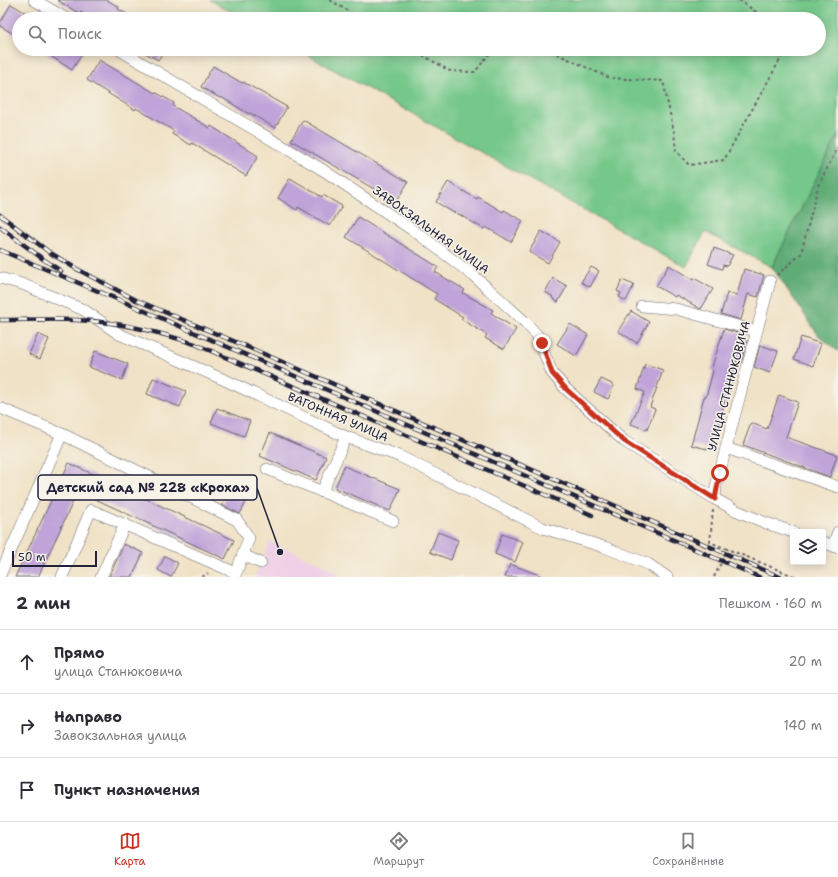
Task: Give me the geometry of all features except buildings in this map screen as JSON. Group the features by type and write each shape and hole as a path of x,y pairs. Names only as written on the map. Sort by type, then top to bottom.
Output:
{"street":[{"path":"34,0 55,12"},
{"name":"ЗАВОКЗАЛЬНАЯ УЛИЦА","path":"130,56 323,170 426,240 474,276 525,322 537,335 552,373 566,389 624,441 715,499 735,510 790,531"},
{"name":"ВАГОННАЯ УЛИЦА","path":"0,278 22,284 84,310 119,334 226,381 346,437 399,456 542,528 604,547 648,564 667,577"},
{"name":"УЛИЦА СТАНЮКОВИЧА","path":"715,499 716,486 770,281"},
{"path":"642,306 676,309 756,331"},
{"path":"0,408 62,434 237,520 249,538 237,575 91,510 62,577"},
{"path":"0,575 62,434"},
{"path":"322,492 346,437"},
{"path":"726,448 838,487"},
{"path":"267,469 393,521"},
{"path":"102,577 125,524"},
{"path":"831,545 838,532"},
{"path":"243,555 261,563"}],"path":[{"path":"330,0 350,12"},
{"path":"739,0 756,12"},
{"path":"424,56 450,71 475,72 488,56"},
{"path":"561,56 610,78 663,81 674,132 676,151 689,165 724,160 782,56"},
{"path":"770,281 801,254 818,186 838,148"},
{"path":"715,499 710,542 796,577"},
{"path":"714,577 728,549"}],"shaded area":[{"path":"270,541 336,571 337,577 255,577"}],"green space":[{"path":"210,0 838,0 838,135 772,267 705,232 686,267 309,56 826,56 826,12 231,12"},
{"path":"838,135 838,351 819,336 772,267"}],"railway":[{"path":"0,215 49,252 75,268 136,300 780,577"},
{"path":"0,227 61,271"},
{"path":"0,250 124,302 759,577"},
{"path":"0,320 63,320 113,323 148,330 195,344 592,515"}],"place":[{"name":"Детский сад № 228 «Кроха»","path":"280,552"}],"route":[{"path":"542,343 552,373 566,389 624,441 678,477 715,499 716,486 720,473"}]}
